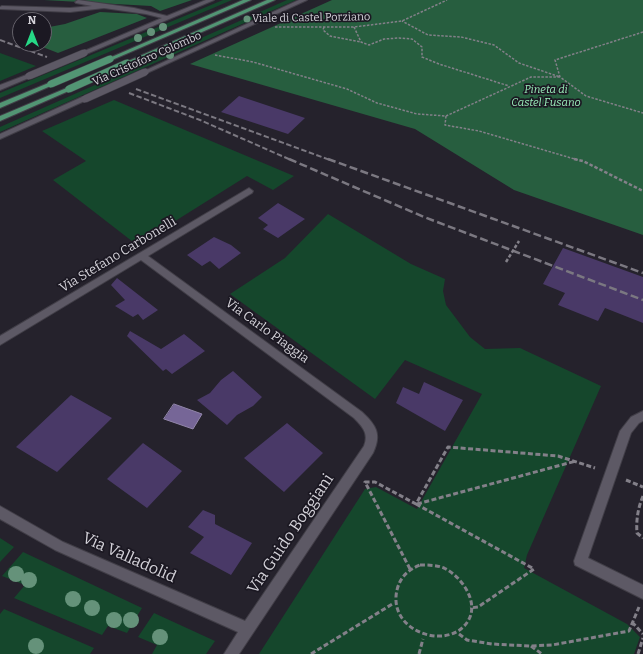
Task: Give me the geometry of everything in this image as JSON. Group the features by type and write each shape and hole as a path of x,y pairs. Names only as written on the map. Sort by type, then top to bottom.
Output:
{"main road":[{"name":"Via Cristoforo Colombo","path":"0,106 248,0"},
{"name":"Via Cristoforo Colombo","path":"0,119 272,0"}],"street":[{"path":"0,88 211,0"},
{"name":"Via Cristoforo Colombo","path":"0,137 304,0"},
{"path":"78,2 102,7 143,11 167,18"},
{"path":"2,8 70,10 102,7"},
{"name":"Via Stefano Carbonelli","path":"0,341 250,191"},
{"name":"Via Carlo Piaggia","path":"142,256 358,415 372,432"},
{"path":"642,598 580,561 626,432 635,420 643,416"},
{"name":"Via Guido Boggiani","path":"231,654 369,449 373,439 372,432"},
{"name":"Via Valladolid","path":"0,512 59,546 247,629"}],"path":[{"name":"Viale di Castel Porziano","path":"272,27 354,27 402,20 447,0"},
{"path":"402,20 428,35 461,37 494,45 519,63 560,77 586,96 643,113"},
{"path":"324,27 323,30 330,36 369,45 384,39 412,39 422,46 422,57 509,87"},
{"path":"354,27 361,42"},
{"path":"560,77 555,60 643,32"},
{"path":"193,50 260,64 346,89 377,103 417,114 446,116 531,77 560,77"},
{"path":"446,116 445,125 479,131 583,161 643,191"},
{"path":"506,262 519,241"},
{"path":"416,504 448,447 558,456 611,474"},
{"path":"416,504 576,461"},
{"path":"410,568 366,482 375,482 534,569 478,607 470,608"},
{"path":"643,496 638,508 636,523 637,533 643,538"},
{"path":"412,634 400,620 394,603 395,590 400,579 410,568 420,565 432,565 444,568 454,574 463,584 469,595 469,618 459,634 448,640"},
{"path":"459,634 467,640 492,644 530,646 552,645 629,631 642,598"},
{"path":"311,654 394,603"},
{"path":"632,622 643,634"},
{"path":"418,636 423,639 430,640"},
{"path":"638,654 643,638"},
{"path":"419,654 423,639"},
{"path":"530,646 542,654"}],"green space":[{"path":"44,0 192,0 160,11 151,6"},
{"path":"223,0 232,0 0,98 0,93"},
{"path":"287,0 296,0 0,132 0,127"},
{"name":"Pineta di Castel Fusano","path":"332,0 643,0 643,235 514,190 415,129 190,64"},
{"path":"100,12 137,14 147,18 58,53 52,51 52,26 65,24"},
{"path":"0,53 36,66 0,81"},
{"path":"114,100 294,176 273,190 247,176 137,245 53,180 86,161 42,131"},
{"path":"328,214 411,264 445,279 443,291 446,305 470,337 485,349 520,348 601,386 527,555 524,568 627,624 640,637 634,654 259,654 365,489 376,487 417,509 482,394 405,360 375,399 230,294 285,258"},
{"path":"0,538 14,547 0,562"},
{"path":"23,552 142,608 127,633 108,626 102,635 14,598 25,585 2,576"},
{"path":"4,609 94,648 90,654 0,654 0,614"},
{"path":"154,613 215,641 206,654 152,654 157,645 138,637"}],"shaded area":[{"path":"174,404 202,414 193,429 164,419"}],"building":[{"path":"239,96 305,118 288,134 221,112"},
{"path":"278,203 305,219 278,238 263,229 268,225 258,218"},
{"path":"214,237 231,245 241,253 219,269 210,261 202,266 187,255"},
{"path":"563,248 643,277 643,323 605,308 598,321 558,305 565,293 543,284"},
{"path":"117,278 158,310 143,320 138,314 133,317 115,306 125,300 111,285"},
{"path":"130,331 161,349 184,334 205,351 172,374 166,369 163,371 127,336"},
{"path":"233,371 262,397 253,406 237,415 227,425 197,400 210,393 221,380"},
{"path":"424,382 463,400 445,431 396,403 403,387 419,394"},
{"path":"71,395 112,418 57,472 16,447"},
{"path":"287,423 323,453 284,492 244,458"},
{"path":"143,443 182,471 147,508 107,479"},
{"path":"203,510 215,515 215,524 252,543 231,575 190,553 204,537 188,527"}],"railway":[{"path":"0,40 47,57"},
{"path":"136,89 330,160"},
{"path":"129,93 200,120 291,160"},
{"path":"289,159 424,217 643,300"},
{"path":"328,159 643,273"}]}
